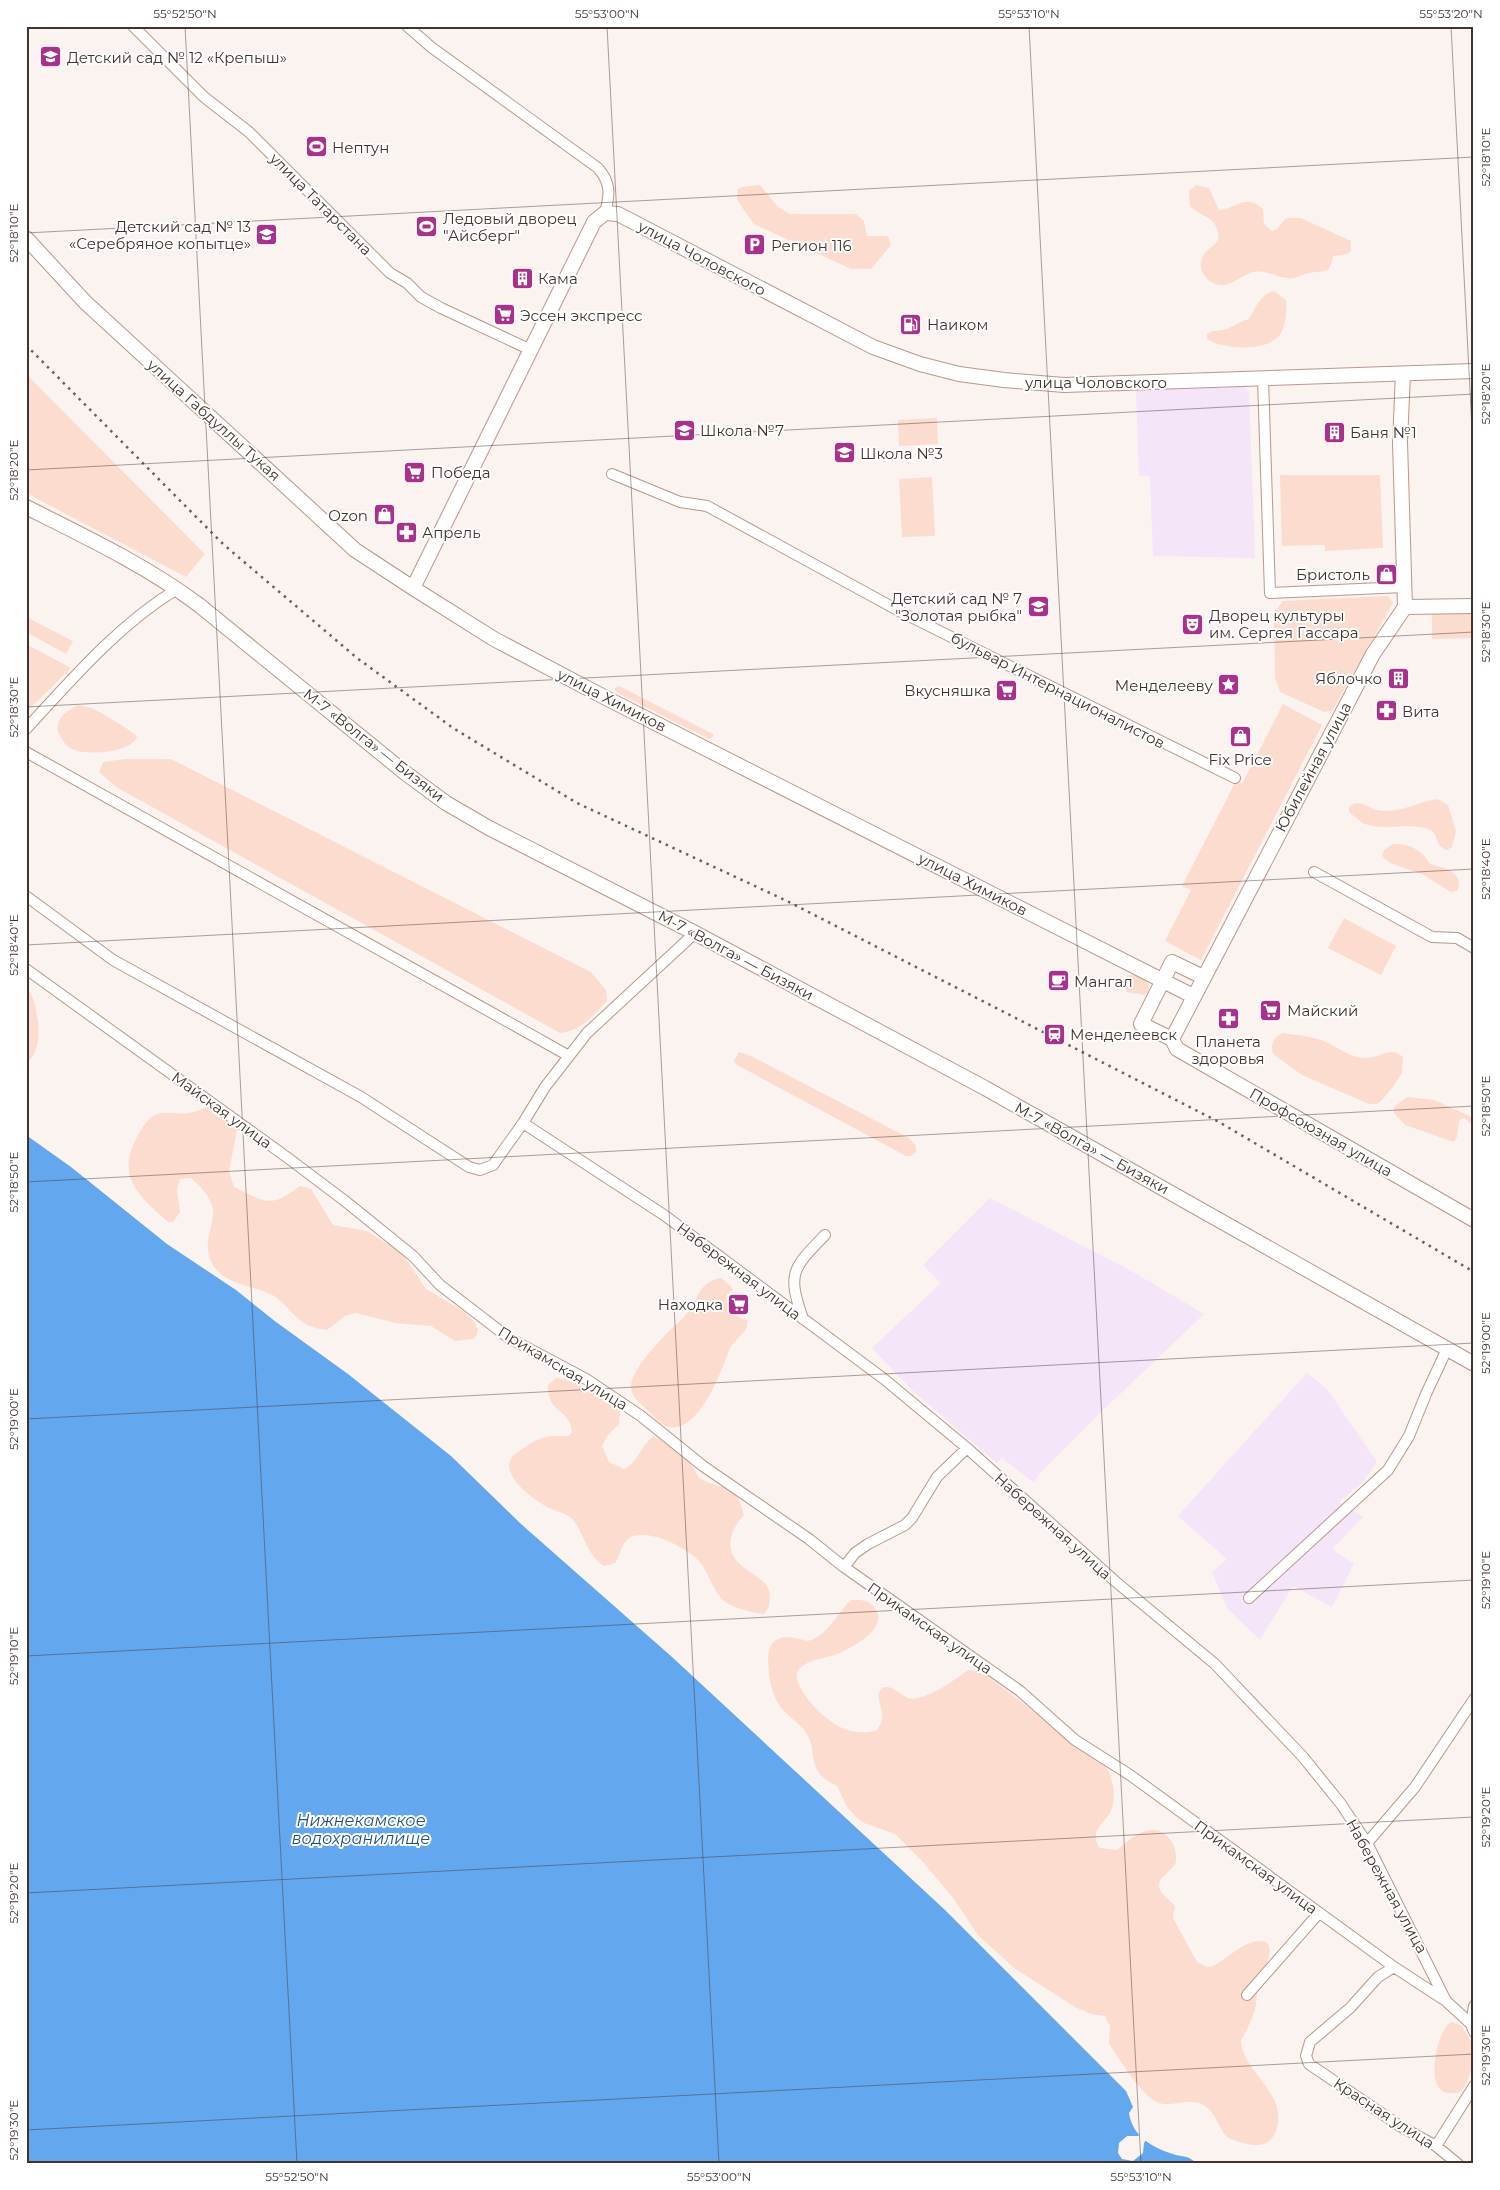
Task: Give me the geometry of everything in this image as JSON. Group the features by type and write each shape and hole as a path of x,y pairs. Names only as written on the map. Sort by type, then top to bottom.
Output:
{"main road":[{"path":"413,588 594,222 605,213"},
{"name":"улица Чоловского","path":"605,213 618,214 855,339 920,364 944,370 1004,380 1064,385 1474,371"},
{"name":"улица Габдуллы Тукая","path":"26,238 85,302 355,550 413,588"},
{"path":"1403,374 1400,442 1405,607 1474,606"},
{"name":"М-7 «Волга» — Бизяки","path":"26,507 130,560 177,589 404,772 446,803 489,828 695,933 985,1088 1474,1364"},
{"name":"улица Химиков","path":"413,588 494,639 598,694 1193,996"},
{"name":"Юбилейная улица","path":"1172,1039 1373,654 1405,607"},
{"path":"1163,981 1172,962 1203,977"},
{"name":"Профсоюзная улица","path":"1163,981 1141,1024 1172,1039 1177,1049 1474,1220"}],"street":[{"name":"улица Татарстана","path":"133,26 204,98 249,132 390,273 407,283 421,297 441,308 531,350"},
{"path":"407,26 432,47 598,168 604,175 609,188 605,213"},
{"path":"1263,379 1270,593 1404,587"},
{"name":"бульвар Интернационалистов","path":"612,474 680,502 707,506 903,613 1235,778"},
{"path":"26,729 77,673 150,605 177,589"},
{"path":"26,752 569,1056"},
{"path":"1314,872 1432,937 1457,938 1474,948"},
{"path":"26,896 113,960 361,1097 469,1167 480,1170 493,1165 523,1123 545,1087 587,1033 695,933"},
{"name":"Майская улица","path":"26,969 288,1158 413,1256"},
{"name":"Набережная улица","path":"523,1123 664,1215 884,1379 966,1448 1239,1688 1304,1757 1341,1804 1367,1843 1446,2002 1472,2028"},
{"path":"803,1320 793,1288 795,1272 802,1259 825,1235"},
{"name":"Прикамская улица","path":"413,1256 440,1285 508,1338 586,1379 625,1406 703,1466 809,1539 844,1567 1020,1691 1075,1740 1130,1775 1394,1967 1446,2002"},
{"path":"1249,1598 1388,1470 1409,1436 1447,1349"},
{"path":"844,1567 855,1553 868,1544 905,1525 912,1518 937,1477 966,1448"},
{"path":"1367,1843 1415,1787 1474,1699"},
{"path":"1247,1995 1319,1913"},
{"name":"Красная улица","path":"1394,1967 1378,1977 1350,2008 1310,2042 1306,2056 1309,2064 1400,2126 1436,2146 1458,2164"},
{"path":"1472,2028 1474,2006"},
{"path":"1436,2146 1474,2086"}],"shaded area":[{"path":"760,185 778,207 790,214 856,214 864,221 867,236 888,236 891,245 871,269 851,269 754,224 737,199 738,189"},
{"path":"1196,185 1209,188 1219,210 1251,202 1263,209 1264,224 1272,231 1277,229 1286,218 1301,218 1351,241 1351,251 1347,254 1333,256 1330,267 1326,271 1309,273 1296,278 1283,278 1259,271 1225,285 1215,284 1206,278 1201,268 1201,263 1203,255 1219,238 1212,221 1190,206 1189,191"},
{"path":"1274,291 1286,300 1286,316 1282,331 1277,338 1259,346 1247,347 1214,343 1207,339 1207,334 1213,331 1226,329 1249,319 1262,298 1269,292"},
{"path":"26,374 205,554 186,577 26,493"},
{"path":"1244,387 1249,391 1255,558 1153,556 1150,477 1139,475 1136,390"},
{"path":"937,418 938,444 899,446 898,420"},
{"path":"1280,475 1380,475 1383,548 1325,551 1325,545 1282,546"},
{"path":"932,477 935,536 902,537 899,479"},
{"path":"1388,596 1393,603 1332,711 1324,712 1280,692 1275,678 1274,613 1283,601"},
{"path":"1474,610 1474,638 1432,639 1432,612"},
{"path":"26,617 73,641 66,654 26,632"},
{"path":"26,644 71,668 26,712"},
{"path":"619,686 714,736 709,739 616,692 615,688"},
{"path":"1283,704 1322,725 1201,960 1165,941 1191,890 1182,886 1236,781 1242,784"},
{"path":"78,705 94,709 137,737 126,747 108,752 88,752 72,749 61,738 58,732 58,725 62,716"},
{"path":"125,759 171,759 591,972 606,990 607,1001 581,1026 568,1032 560,1033 116,787 99,772 103,762"},
{"path":"1438,799 1448,805 1456,831 1452,847 1447,850 1440,846 1435,834 1430,830 1413,826 1378,827 1369,825 1361,822 1349,812 1349,807 1356,803 1377,810 1392,811"},
{"path":"1393,844 1415,848 1430,864 1452,872 1458,880 1457,891 1451,892 1422,874 1390,863 1382,856 1384,850"},
{"path":"1344,918 1396,946 1381,975 1328,948"},
{"path":"1133,974 1146,978 1149,984 1148,992 1144,995 1127,992 1120,983 1127,976"},
{"path":"26,985 34,1002 38,1024 37,1047 34,1055 28,1061 26,1061"},
{"path":"1283,1033 1321,1040 1358,1057 1370,1058 1393,1052 1403,1057 1402,1073 1382,1100 1377,1104 1369,1104 1302,1075 1273,1054 1272,1047 1274,1041 1277,1036"},
{"path":"739,1052 749,1055 909,1138 916,1146 916,1152 911,1156 906,1156 737,1065 734,1061"},
{"path":"1407,1097 1434,1100 1474,1118 1474,1126 1464,1118 1459,1120 1457,1137 1454,1142 1405,1125 1394,1113 1394,1107"},
{"path":"211,1106 239,1120 229,1171 234,1187 267,1201 281,1198 300,1186 311,1189 333,1225 367,1231 401,1252 426,1289 463,1311 472,1319 478,1329 477,1335 473,1339 455,1341 431,1326 395,1323 356,1313 345,1316 327,1330 318,1328 304,1323 270,1294 235,1282 219,1272 209,1257 208,1241 213,1212 212,1205 203,1190 191,1178 180,1179 177,1190 180,1212 173,1222 168,1222 140,1195 130,1176 129,1165 130,1153 136,1139 149,1119 163,1113 192,1112"},
{"path":"990,1198 1128,1269 1204,1314 1098,1415 1040,1473 1034,1483 1002,1458 997,1463 913,1391 872,1348 941,1283 923,1265"},
{"path":"721,1278 733,1290 727,1294 728,1309 735,1315 748,1321 746,1328 732,1346 712,1391 695,1415 686,1424 675,1427 664,1425 635,1398 631,1386 633,1378 637,1369 651,1350 687,1314 701,1289 713,1280"},
{"path":"1307,1373 1327,1389 1377,1462 1362,1483 1339,1502 1363,1517 1332,1549 1354,1564 1332,1607 1293,1586 1260,1640 1227,1608 1212,1572 1227,1559 1178,1516"},
{"path":"556,1378 572,1382 596,1393 620,1412 619,1424 607,1436 602,1446 609,1462 624,1469 637,1458 648,1441 653,1437 658,1438 688,1458 699,1478 727,1489 737,1496 744,1515 732,1534 732,1553 742,1566 767,1586 770,1601 764,1614 741,1609 724,1601 697,1559 683,1549 653,1536 635,1536 628,1539 615,1563 604,1566 592,1555 578,1527 570,1517 545,1506 520,1487 510,1472 509,1465 512,1458 519,1451 537,1440 554,1436 569,1436 572,1432 567,1419 551,1401 548,1385"},
{"path":"851,1600 865,1601 872,1605 877,1613 878,1620 875,1628 847,1650 818,1659 798,1671 798,1682 805,1695 824,1716 836,1725 854,1732 876,1731 881,1724 882,1717 878,1696 884,1687 891,1688 908,1698 914,1699 930,1694 968,1670 982,1672 1106,1767 1113,1784 1114,1796 1110,1813 1096,1833 1096,1842 1100,1848 1117,1850 1136,1835 1150,1830 1161,1832 1170,1839 1175,1850 1176,1861 1161,1879 1159,1886 1163,1894 1175,1906 1173,1918 1197,1962 1207,1967 1213,1966 1247,1944 1260,1941 1266,1942 1270,1952 1268,1960 1258,1986 1254,2013 1241,2041 1249,2063 1271,2094 1276,2105 1278,2118 1276,2131 1269,2141 1260,2145 1254,2145 1230,2139 1209,2109 1200,2103 1164,2104 1156,2102 1141,2089 1109,2044 1110,2027 1105,2016 1091,2014 1075,2007 1014,1968 978,1935 953,1898 923,1862 895,1834 864,1823 855,1816 847,1807 837,1786 826,1780 819,1773 809,1738 804,1730 782,1709 774,1694 769,1677 769,1653 771,1646 780,1638 797,1638 808,1641 815,1638 827,1629"},
{"path":"1452,2022 1462,2026 1474,2048 1473,2065 1465,2085 1459,2092 1453,2093 1443,2092 1439,2087 1436,2082 1434,2068 1439,2040 1447,2026"}],"water":[{"name":"Нижнекамское водохранилище","path":"26,1135 71,1167 167,1244 236,1290 276,1322 348,1374 451,1456 521,1524 672,1657 945,1910 1126,2091 1133,2107 1129,2113 1131,2121 1134,2128 1145,2140 1165,2151 1188,2157 1197,2164 26,2164"}],"pier":[{"path":"1141,2133 1147,2139 1144,2143 1143,2153 1133,2161 1122,2159 1118,2153 1119,2143 1127,2136 1138,2136"}],"railway":[{"path":"26,345 223,544 357,658 453,728 577,803 787,901 1219,1122 1474,1272"}],"place":[{"name":"Детский сад № 12 «Крепыш»","path":"51,57"},
{"name":"Нептун","path":"316,147"},
{"name":"Ледовый дворец \"Айсберг\"","path":"427,227"},
{"name":"Детский сад № 13 «Серебряное копытце»","path":"267,235"},
{"name":"Регион 116","path":"755,245"},
{"name":"Кама","path":"522,278"},
{"name":"Эссен экспресс","path":"504,315"},
{"name":"Наиком","path":"911,324"},
{"name":"Школа №7","path":"684,430"},
{"name":"Баня №1","path":"1334,432"},
{"name":"Школа №3","path":"844,453"},
{"name":"Победа","path":"415,472"},
{"name":"Ozon","path":"384,515"},
{"name":"Апрель","path":"406,532"},
{"name":"Бристоль","path":"1386,574"},
{"name":"Детский сад № 7 \"Золотая рыбка\"","path":"1038,607"},
{"name":"Дворец культуры им. Сергея Гассара","path":"1193,624"},
{"name":"Яблочко","path":"1398,678"},
{"name":"Менделееву","path":"1229,685"},
{"name":"Вкусняшка","path":"1007,690"},
{"name":"Вита","path":"1386,711"},
{"name":"Fix Price","path":"1240,736"},
{"name":"Мангал","path":"1058,981"},
{"name":"Майский","path":"1271,1010"},
{"name":"Планета здоровья","path":"1228,1018"},
{"name":"Менделеевск","path":"1054,1034"},
{"name":"Находка","path":"739,1304"}]}
